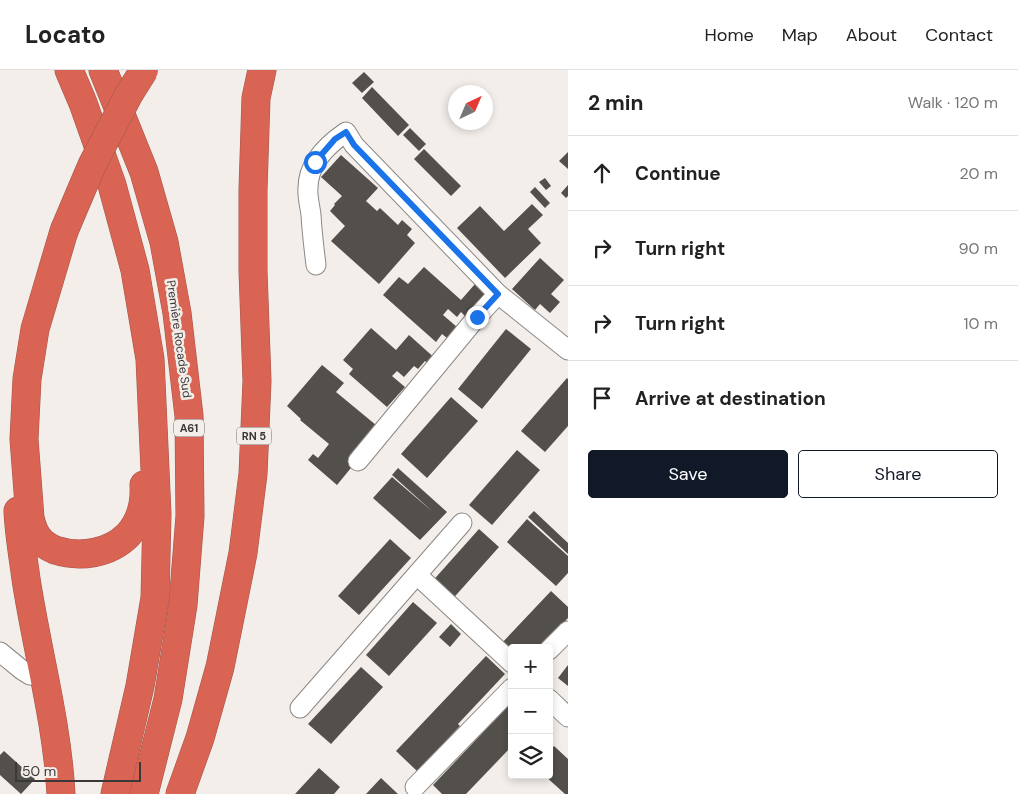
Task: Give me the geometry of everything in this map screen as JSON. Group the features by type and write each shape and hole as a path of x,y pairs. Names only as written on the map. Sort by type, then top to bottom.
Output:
{"highway":[{"path":"69,70 83,103 115,194 135,270 150,359 157,514 155,598 140,686 115,794"},
{"name":"Première Rocade Sud","path":"103,70 144,172 164,242 178,313 189,416 190,516 183,606 168,699 144,794"},
{"path":"60,794 59,764 32,617 19,531 16,437 18,381 25,331 83,158 118,90 131,70"},
{"path":"144,70 129,94 58,230 35,329 27,380 24,439 32,527 42,543 50,548 65,553 82,555 98,552 114,546 127,536 139,518 145,497 142,401 150,359"},
{"name":"RN 5","path":"180,794 200,738 220,667 244,553 253,474 257,381 253,271 253,190 256,98 262,70"}],"street":[{"path":"316,265 308,187 311,172 315,162 324,151 335,139 346,132 354,145 498,294 568,350"},
{"path":"358,462 498,294"},
{"path":"300,708 462,523"},
{"path":"417,575 508,659"},
{"path":"553,646 568,631"},
{"path":"0,652 22,670 30,674 44,676"},
{"path":"415,787 511,689"},
{"path":"553,703 568,717"}],"building":[{"path":"364,72 374,82 362,93 352,83"},
{"path":"372,87 409,125 398,136 362,98"},
{"path":"410,128 426,144 419,151 403,135"},
{"path":"424,149 461,186 451,196 414,159"},
{"path":"568,152 568,169 559,161"},
{"path":"341,155 378,188 366,201 377,211 380,208 398,225 402,220 412,229 407,235 415,243 379,284 331,241 345,226 330,211 342,196 321,177"},
{"path":"545,178 551,186 546,190 539,182"},
{"path":"568,185 568,196 566,198 561,193"},
{"path":"535,187 550,203 545,208 530,192"},
{"path":"532,204 543,215 528,229 541,243 505,278 457,228 480,206 504,231"},
{"path":"540,258 564,280 551,294 560,302 550,313 540,304 535,310 512,289"},
{"path":"424,267 461,300 475,284 488,296 468,319 461,312 457,317 448,309 443,315 457,327 447,338 442,334 436,342 383,295 399,277 408,284"},
{"path":"371,328 396,350 409,335 438,361 432,367 425,361 418,369 414,366 404,377 397,371 392,376 405,387 387,407 349,374 353,369 343,360"},
{"path":"506,329 531,349 482,409 458,389"},
{"path":"322,365 344,383 336,392 382,430 337,485 308,460 313,454 318,458 329,444 300,420 287,406"},
{"path":"567,378 568,426 545,452 521,431"},
{"path":"451,397 478,421 427,478 401,454"},
{"path":"517,450 540,470 492,525 469,505"},
{"path":"398,468 447,512 420,540 373,498 392,477 433,512 392,475"},
{"path":"534,511 568,543 568,554 528,517"},
{"path":"527,519 568,556 568,573 556,586 507,542"},
{"path":"479,529 499,547 449,603 429,585"},
{"path":"390,539 411,558 359,615 338,596"},
{"path":"551,591 568,607 568,618 544,644 508,644 508,650 501,644"},
{"path":"413,602 437,623 389,676 366,655"},
{"path":"451,624 461,634 450,647 439,637"},
{"path":"486,656 505,674 458,724 460,726 417,771 396,751"},
{"path":"568,665 568,686 558,678"},
{"path":"361,667 383,687 331,744 308,724"},
{"path":"508,706 508,750 466,794 442,794 433,785"},
{"path":"553,747 568,759 568,794 565,794 548,779 553,779"},
{"path":"4,751 35,779 21,794 0,775 0,755"},
{"path":"319,768 340,787 334,794 295,794"},
{"path":"381,778 398,794 366,794"}],"route":[{"path":"315,162 335,139 346,132 354,145 498,294 477,317"}]}
